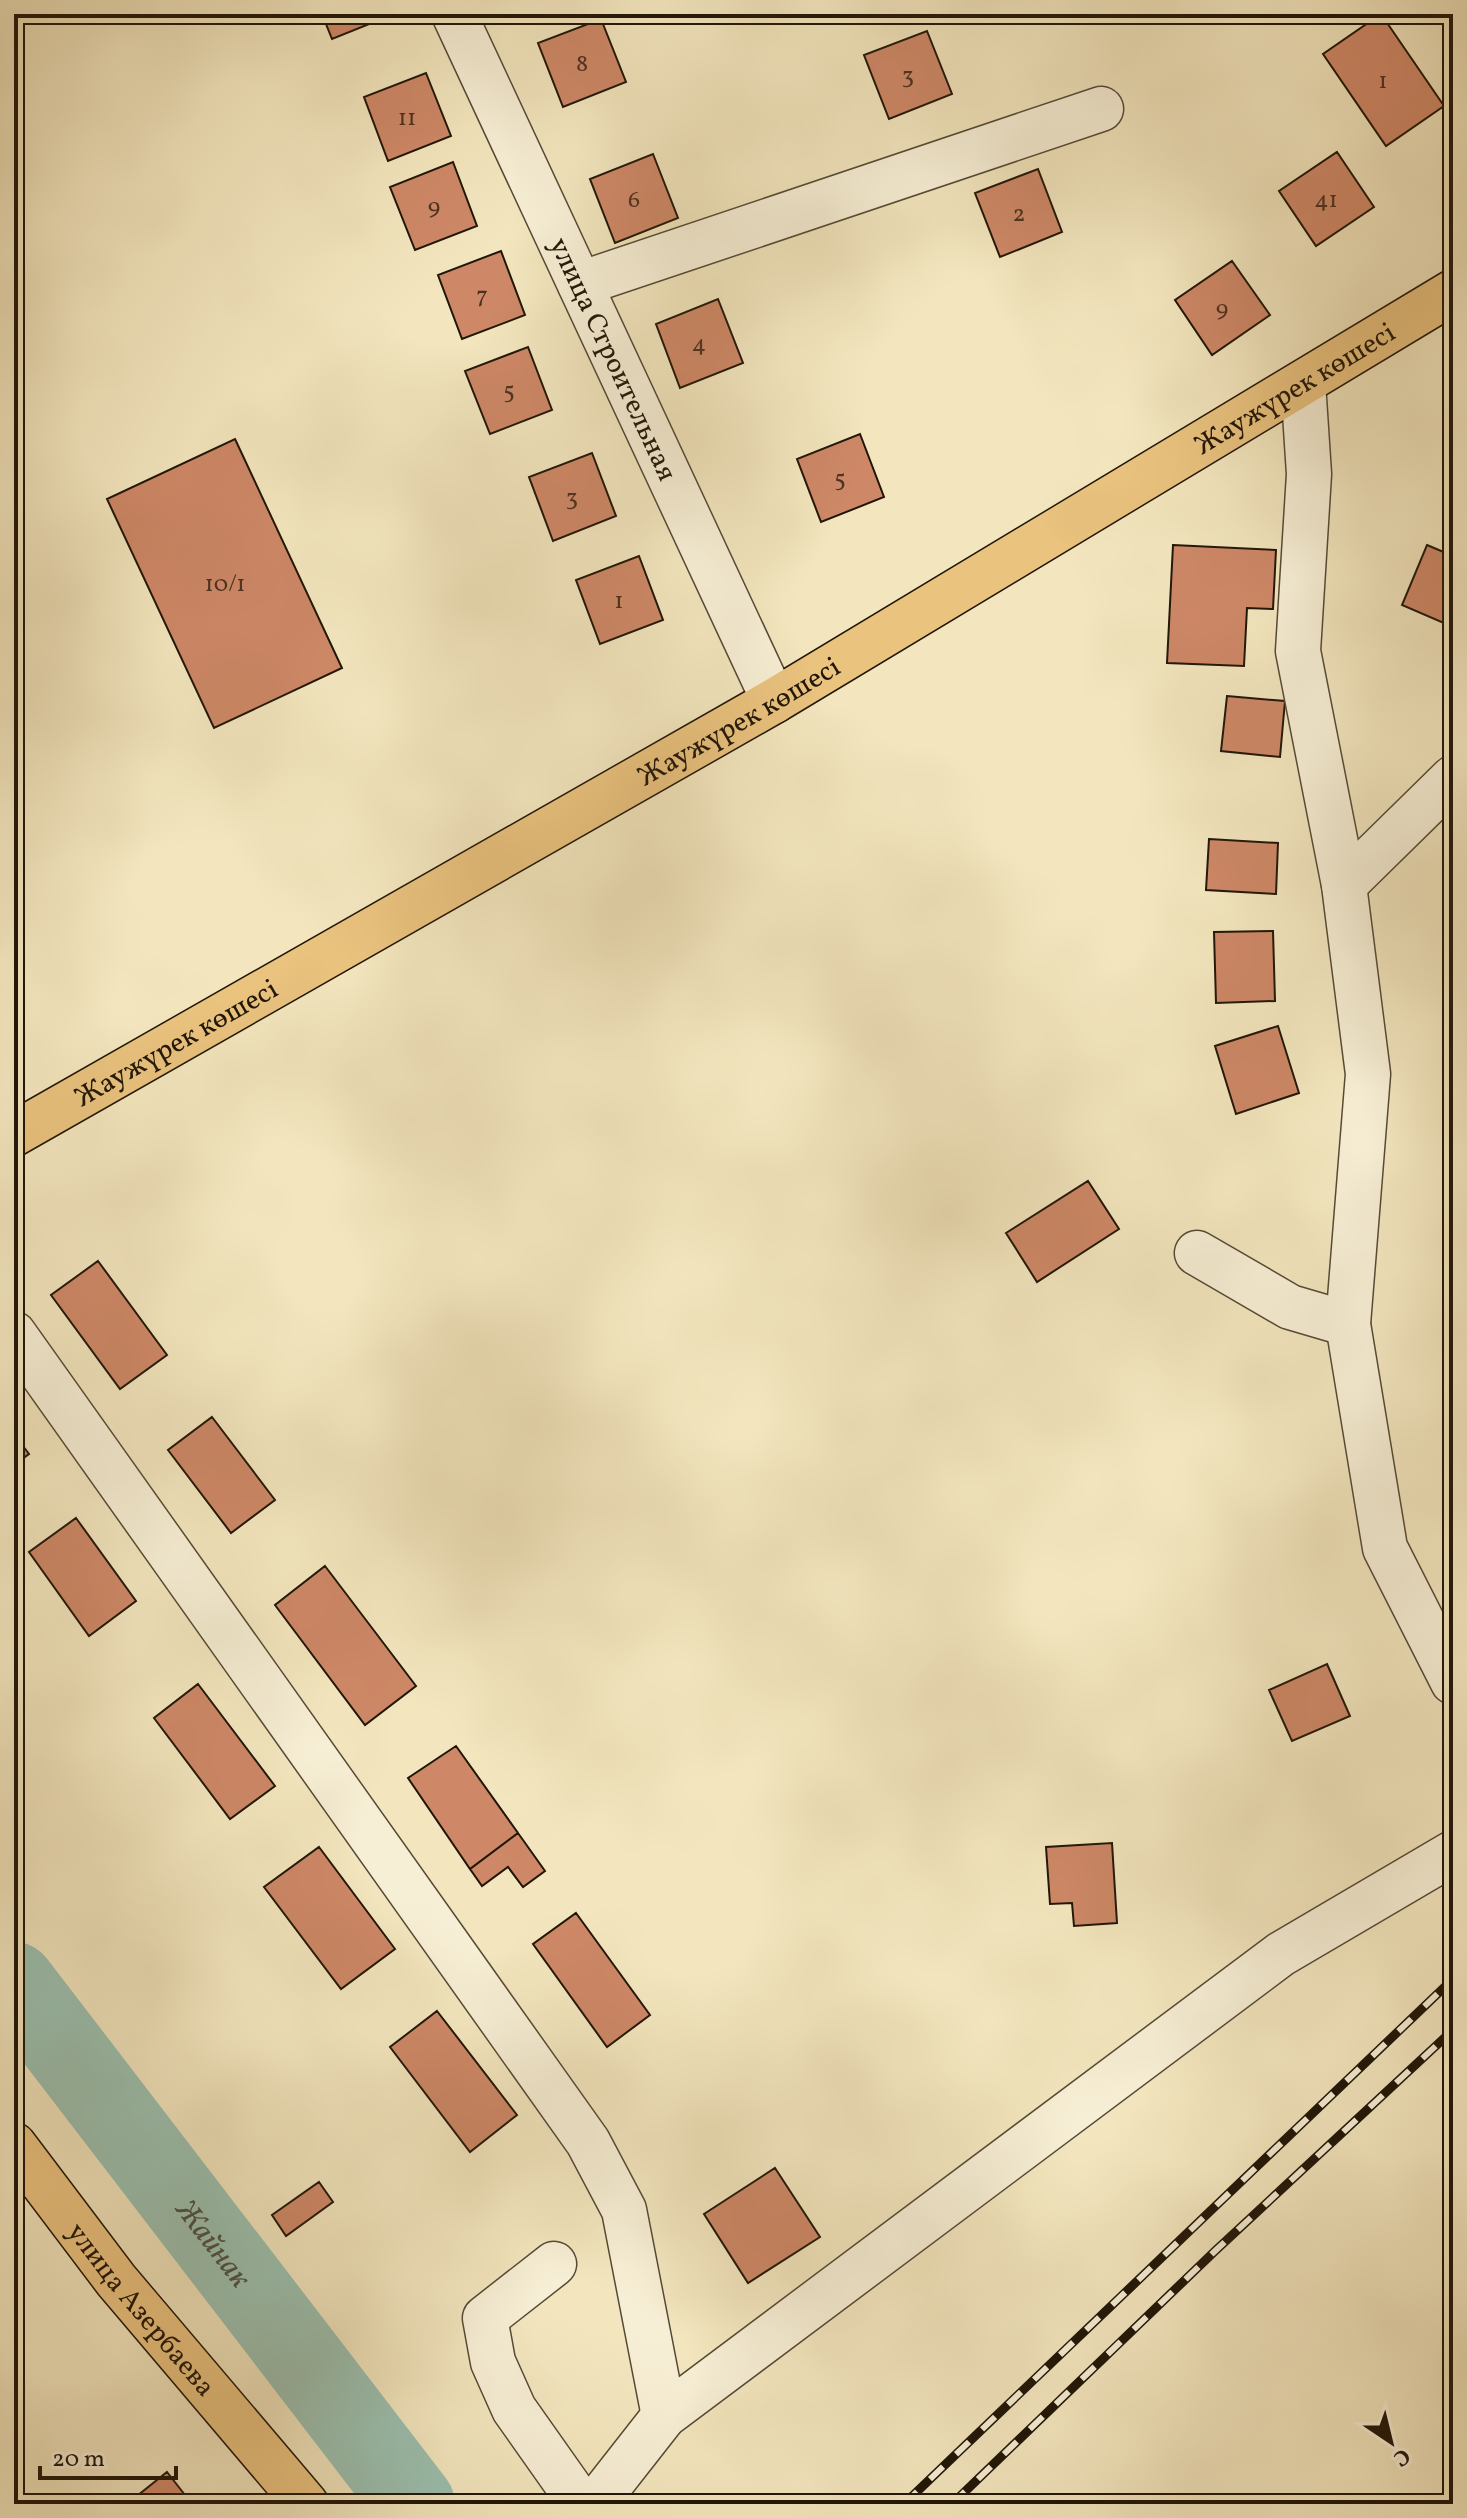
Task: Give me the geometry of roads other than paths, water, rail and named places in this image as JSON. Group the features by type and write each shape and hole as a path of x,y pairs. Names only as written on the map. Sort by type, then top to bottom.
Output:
{"main road":[{"name":"Жаужүрек көшесі","path":"14,1134 774,701 1453,292"},
{"name":"улица Азербаева","path":"14,2145 116,2280 306,2504"}],"street":[{"name":"улица Строительная","path":"454,14 774,701"},
{"path":"580,284 1101,109"},
{"path":"1303,383 1309,474 1298,651 1344,885 1368,1074 1348,1324 1385,1548 1453,1682"},
{"path":"1344,885 1453,778"},
{"path":"1197,1253 1290,1307 1348,1324"},
{"path":"14,1334 588,2142 624,2210 664,2416"},
{"path":"595,2504 664,2416 1281,1954 1453,1853"},
{"path":"554,2264 485,2318 493,2362 514,2409 581,2504"}],"waterway":[{"name":"Жайнак","path":"14,1983 414,2504"}],"railway":[{"path":"904,2504 1453,1979"},
{"path":"952,2504 1215,2251 1453,2030"}]}
